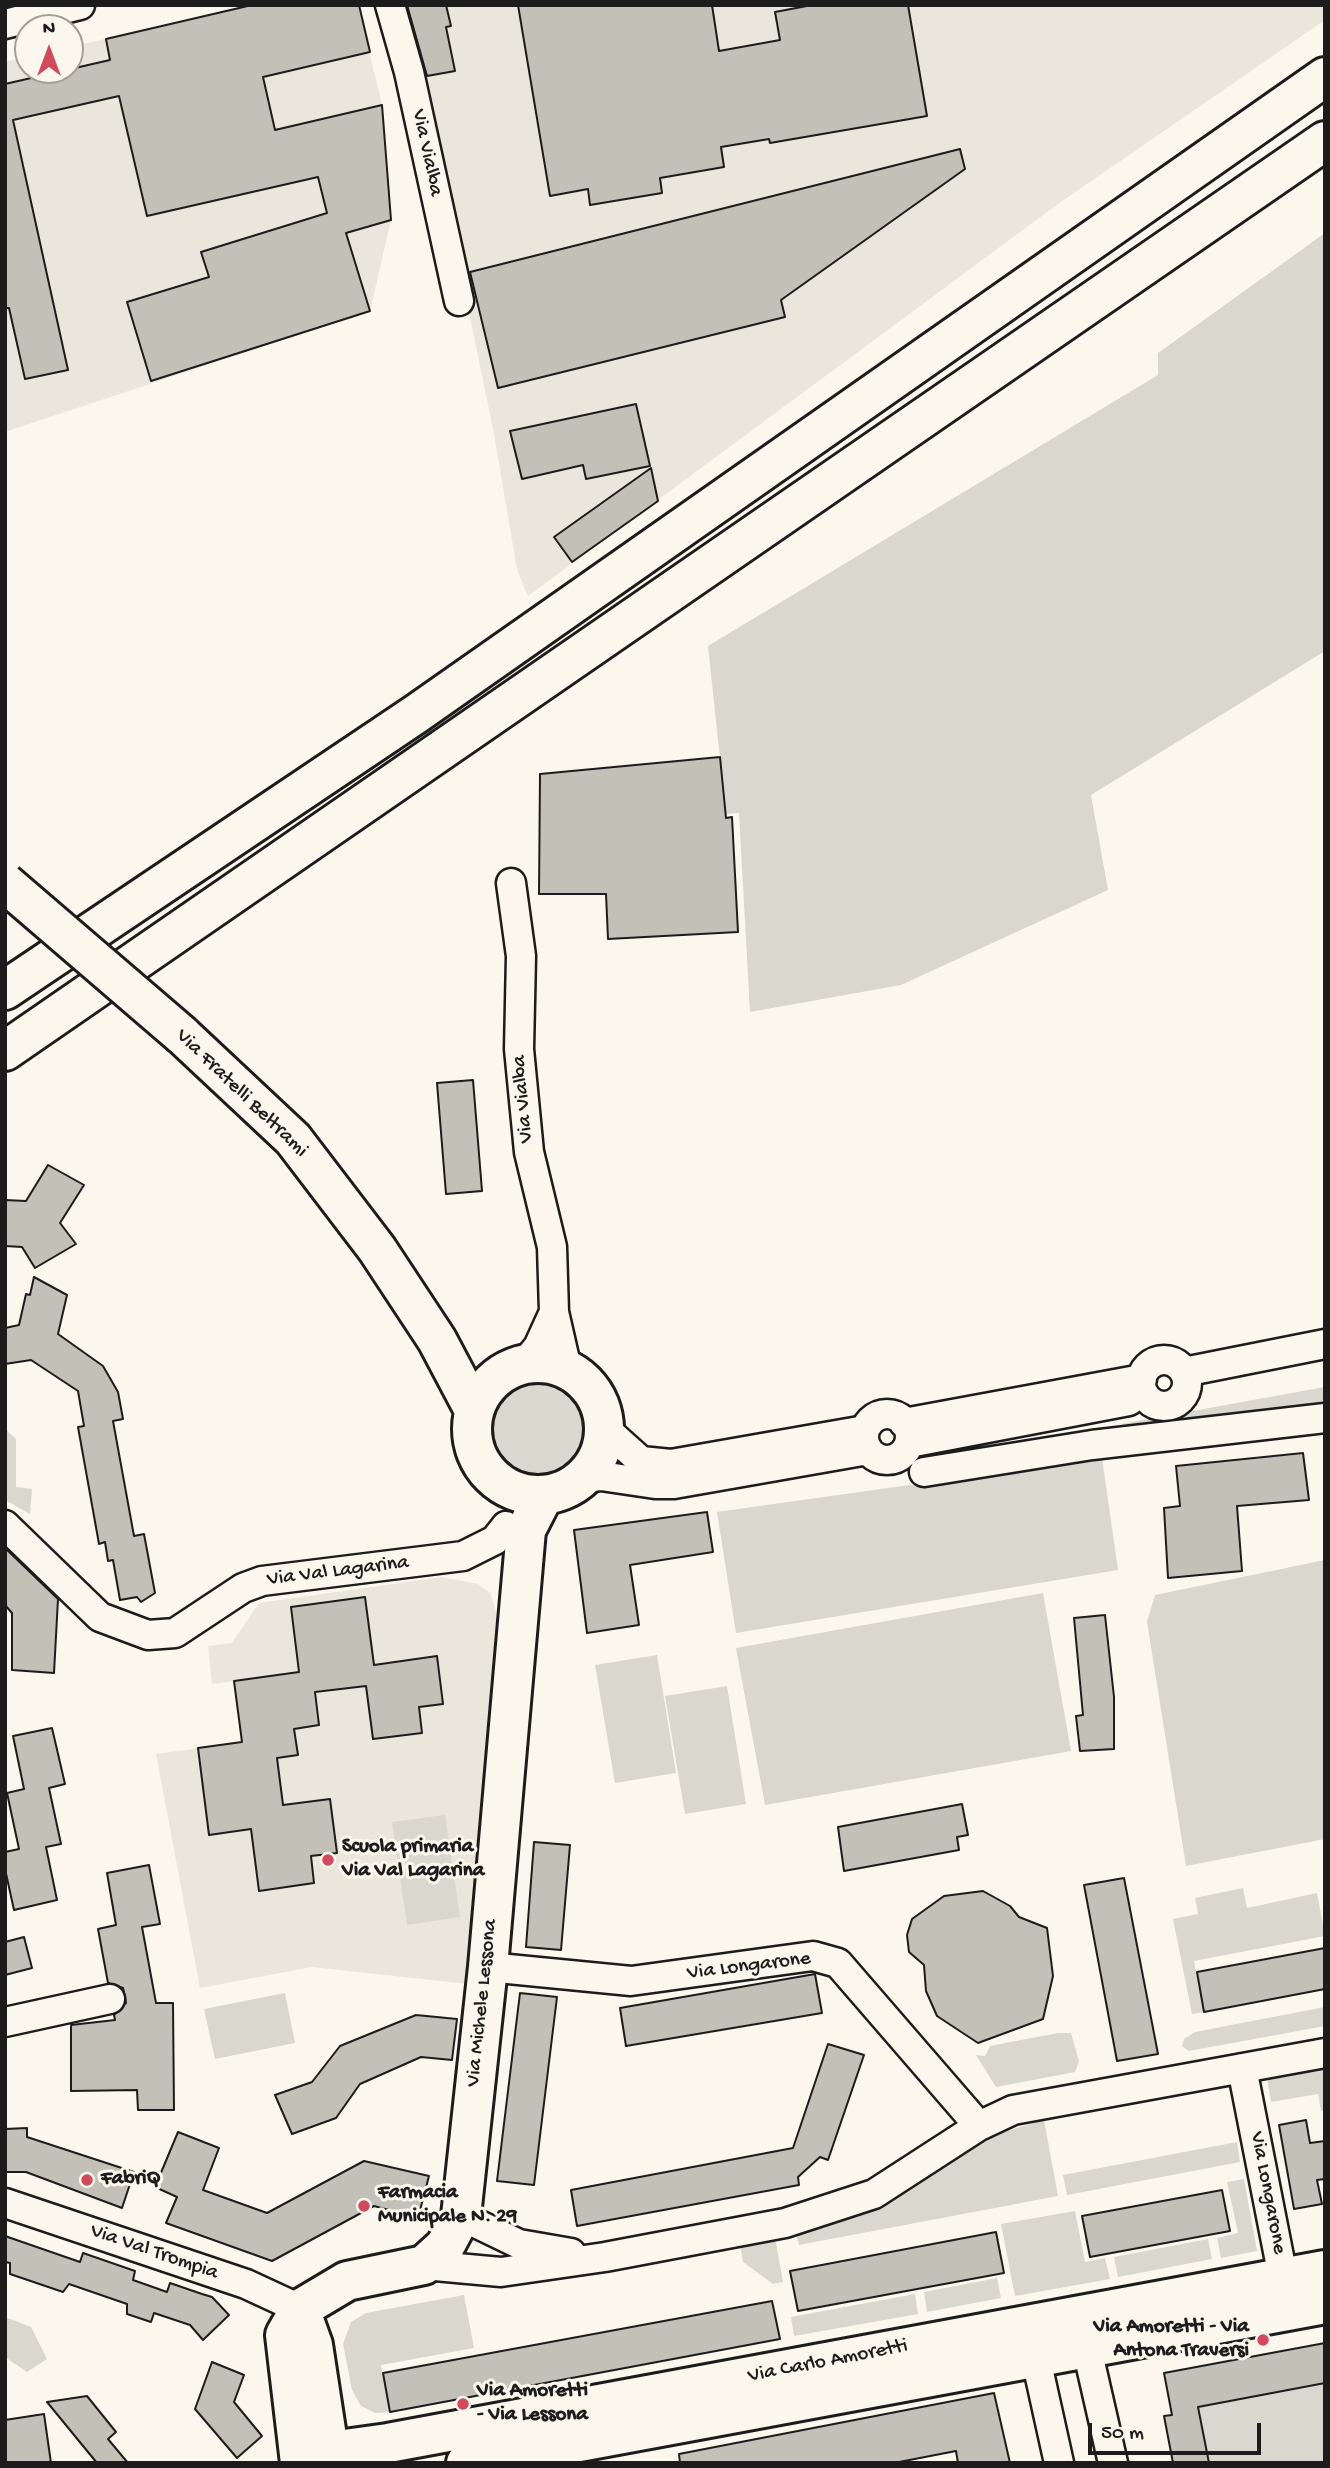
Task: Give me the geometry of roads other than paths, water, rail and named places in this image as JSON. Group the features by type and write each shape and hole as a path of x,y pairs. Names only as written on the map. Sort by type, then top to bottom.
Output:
{"main road":[{"path":"5,990 416,714 1325,77"},
{"path":"5,1051 1325,142"},
{"name":"Via Fratelli Beltrami","path":"5,883 182,1035 293,1139 377,1249 437,1340 473,1408"},
{"name":"Via Fratelli Beltrami","path":"437,1340 471,1366 514,1368"},
{"path":"547,1363 567,1369 585,1381 597,1399 604,1419 604,1440 597,1460 583,1478 564,1489 544,1495 522,1493 501,1484 475,1450 471,1430 473,1408 486,1387 514,1368 547,1363"},
{"name":"Via Michele Lessona","path":"492,1475 520,1595"},
{"name":"Via Michele Lessona","path":"424,2265 445,2246 461,2216 488,1967 527,1525 544,1495"},
{"path":"319,2460 313,2345 300,2309 347,2281 424,2265"},
{"name":"Via Carlo Amoretti","path":"319,2460 388,2443 1325,2270"},
{"name":"Via Carlo Amoretti","path":"466,2463 1325,2304"}],"street":[{"path":"5,24 80,5"},
{"name":"Via Vialba","path":"390,5 409,72 459,301"},
{"name":"Via Vialba","path":"511,883 521,956 519,1049 526,1126 529,1152 552,1247 554,1312 567,1369"},
{"name":"Via Vialba","path":"514,1368 538,1347 554,1312"},
{"path":"1185,1380 1325,1344"},
{"path":"1144,1388 1150,1366 1164,1360 1178,1365 1185,1380"},
{"path":"1185,1380 1325,1364"},
{"path":"906,1433 1086,1409 1144,1388"},
{"path":"906,1433 1144,1388"},
{"path":"1086,1409 1092,1445"},
{"path":"882,1415 894,1416 906,1433 904,1452 891,1460 877,1458 866,1440 872,1420 882,1415"},
{"path":"924,1472 1092,1445 1325,1418"},
{"path":"604,1419 612,1435 641,1461 671,1464 866,1440"},
{"path":"583,1478 601,1476 674,1484 866,1440"},
{"name":"Via Val Lagarina","path":"5,1525 100,1616 148,1635 176,1633 243,1588 262,1581 463,1556 495,1540 506,1526"},
{"name":"Via Longarone","path":"488,1967 631,1981 813,1956 838,1963 979,2126"},
{"path":"5,2022 110,1999"},
{"path":"424,2265 501,2272 605,2258 783,2223 874,2194 979,2126 1013,2110 1325,2053"},
{"name":"Via Longarone","path":"1242,2068 1283,2277"},
{"name":"Via Val Trompia","path":"5,2203 246,2284 300,2309"},
{"path":"461,2216 519,2244 605,2258"},
{"path":"1059,2463 1036,2359 1056,2320 1087,2348 1113,2463"}],"place":[{"name":"Scuola primaria Via Val Lagarina","path":"328,1860"},
{"name":"FabriQ","path":"87,2180"},
{"name":"Farmacia Municipale N. 29","path":"364,2206"},
{"name":"Via Amoretti - Via Antona Traversi","path":"1263,2340"},
{"name":"Via Amoretti - Via Lessona","path":"463,2404"}]}
